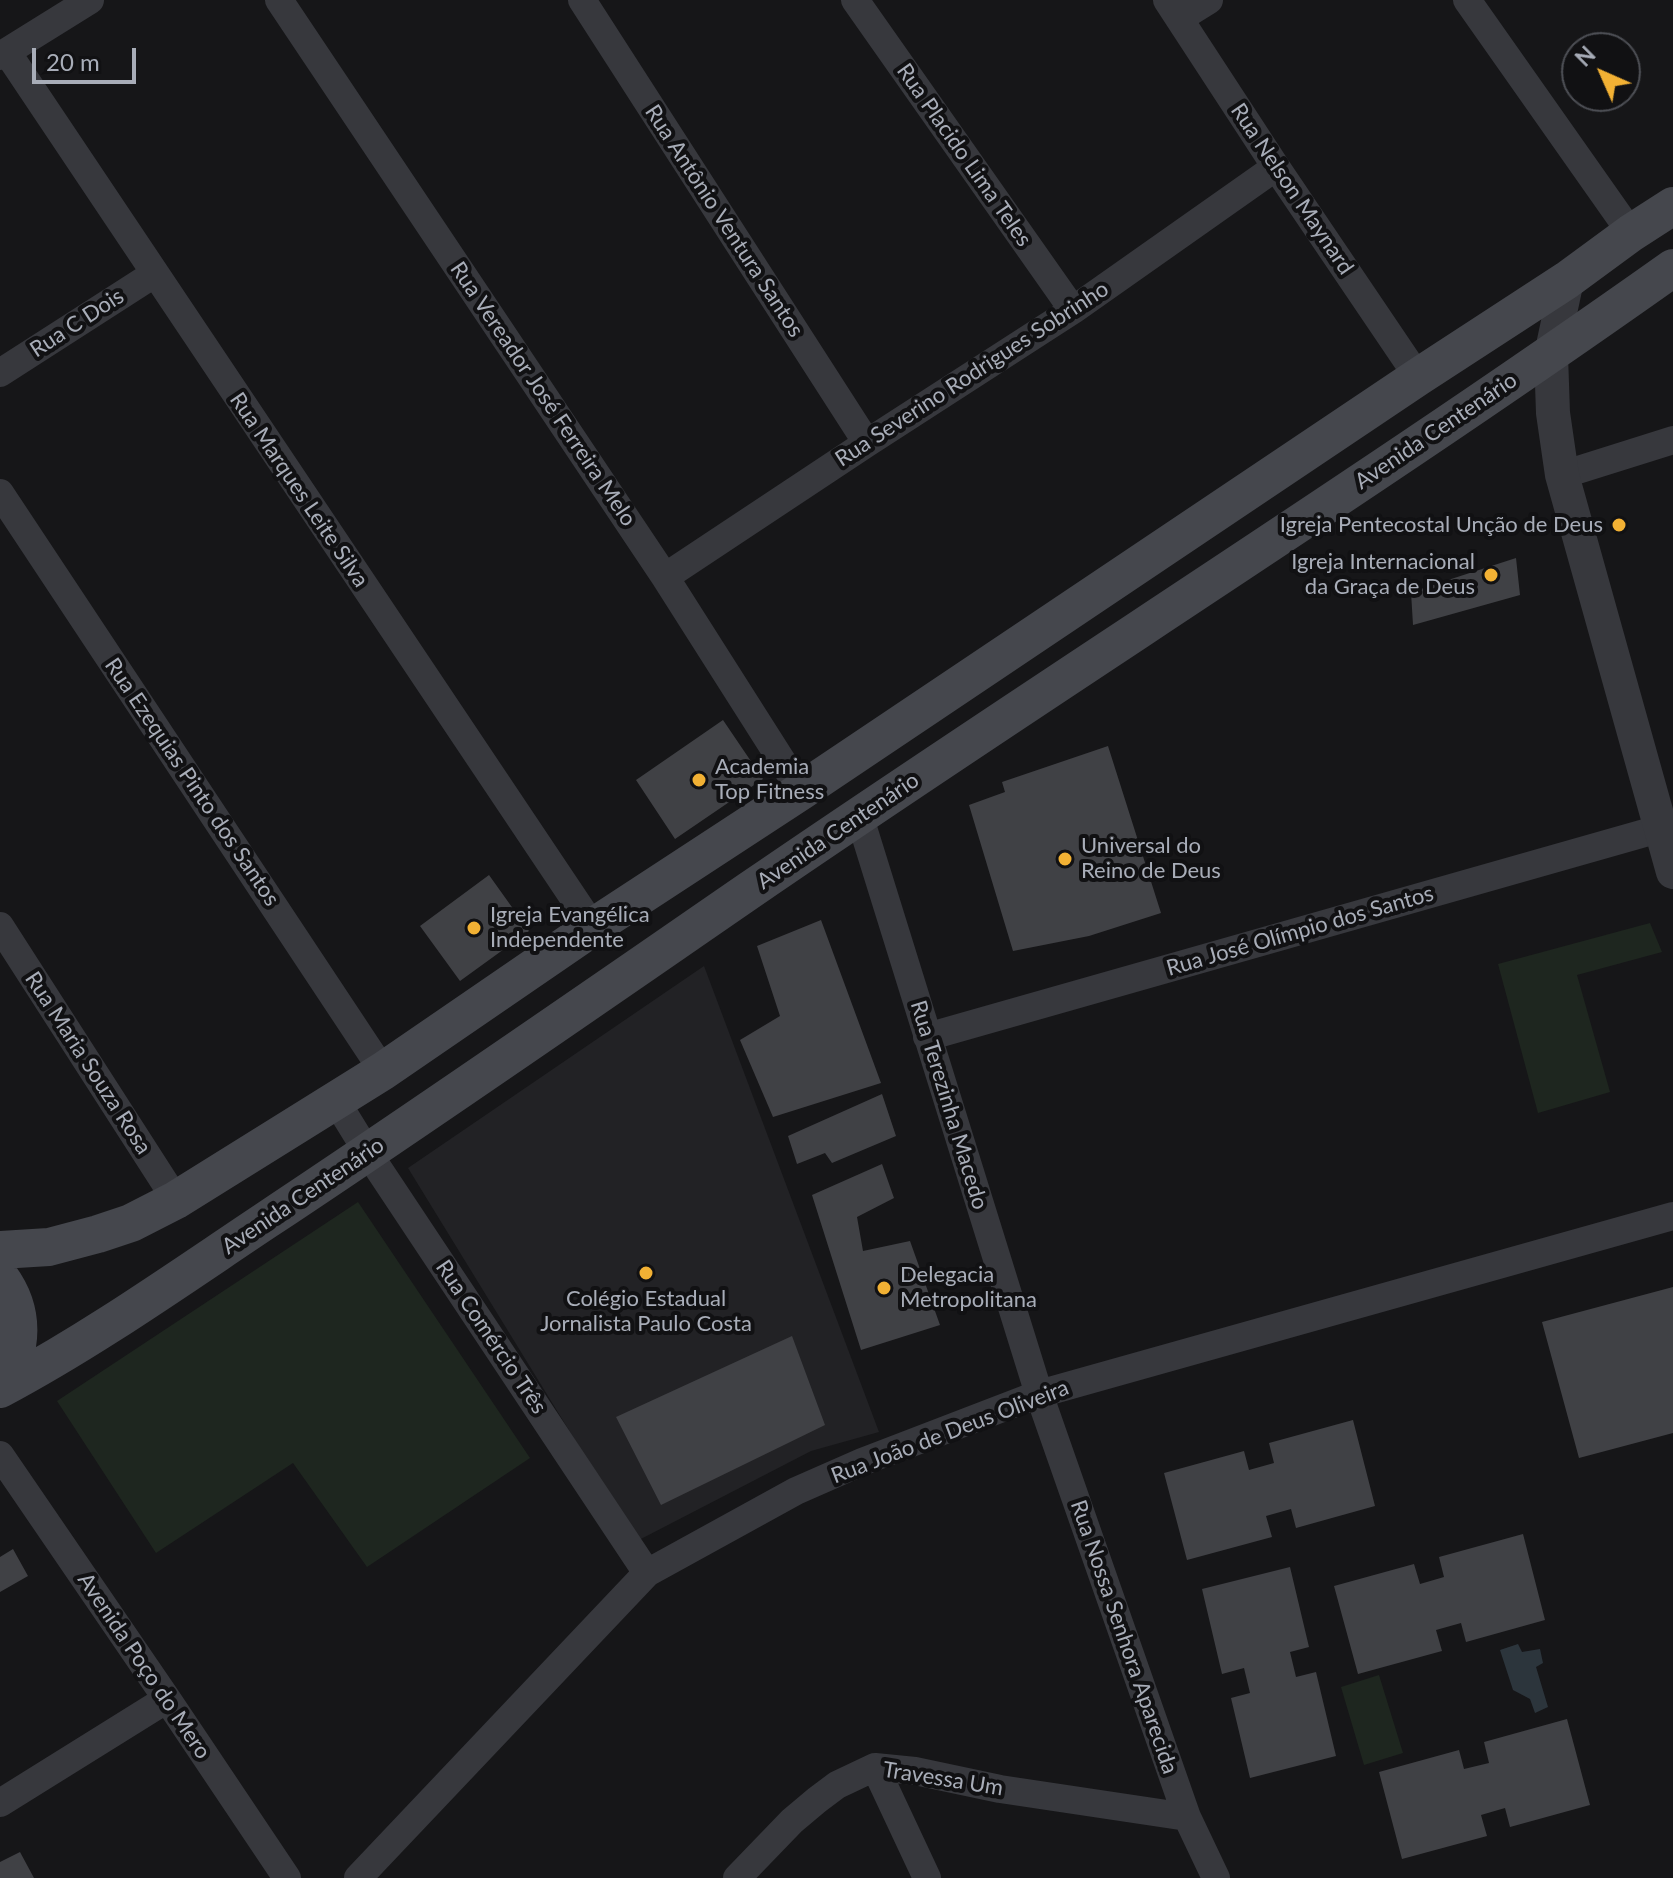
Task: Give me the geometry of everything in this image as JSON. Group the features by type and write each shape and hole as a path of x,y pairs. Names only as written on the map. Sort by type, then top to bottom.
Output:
{"main road":[{"path":"0,1250 49,1247 131,1223 176,1200 336,1101 1567,280 1673,206"},
{"name":"Avenida Centenário","path":"0,1386 45,1365 101,1330 368,1153 859,815 1551,355 1673,268"},
{"path":"607,918 652,958"},
{"path":"0,1277 9,1289 18,1315 18,1343 10,1370 0,1386"}],"street":[{"path":"3,54 90,0"},
{"name":"Rua Vereador José Ferreira Melo","path":"279,0 665,577 801,791"},
{"name":"Rua Antônio Ventura Santos","path":"582,0 867,443"},
{"name":"Rua Placido Lima Teles","path":"855,0 1073,310"},
{"path":"1174,9 1209,0"},
{"path":"1467,0 1631,233"},
{"name":"Rua Nelson Maynard","path":"1174,9 1418,377"},
{"name":"Rua Marques Leite Silva","path":"3,54 607,918"},
{"name":"Rua Severino Rodrigues Sobrinho","path":"665,577 1073,310 1276,167"},
{"name":"Rua C Dois","path":"0,373 154,274"},
{"path":"1567,280 1551,355 1553,413 1562,475 1666,827 1673,872"},
{"path":"1562,475 1673,440"},
{"name":"Rua Ezequias Pinto dos Santos","path":"0,493 383,1071"},
{"name":"Rua Terezinha Macedo","path":"859,815 1039,1394"},
{"name":"Rua José Olímpio dos Santos","path":"927,1037 1666,827"},
{"name":"Rua Maria Souza Rosa","path":"0,926 176,1200"},
{"name":"Rua Comércio Três","path":"336,1101 647,1573"},
{"name":"Rua João de Deus Oliveira","path":"358,1878 647,1573 796,1491 862,1462 1039,1394 1673,1216"},
{"name":"Rua Nossa Senhora Aparecida","path":"1039,1394 1187,1817 1216,1878"},
{"name":"Avenida Poço do Mero","path":"0,1455 287,1878"},
{"path":"0,1803 167,1699"},
{"path":"875,1767 927,1878"},
{"name":"Travessa Um","path":"737,1878 792,1821 817,1800 837,1785 875,1767 1187,1817"}],"shaded area":[{"path":"1650,923 1662,952 1577,975 1610,1092 1538,1113 1498,964"},
{"name":"Colégio Estadual Jornalista Paulo Costa","path":"704,966 879,1432 811,1451 637,1541 408,1168"},
{"path":"358,1202 530,1458 367,1567 293,1463 156,1553 57,1401"},
{"path":"1518,1644 1522,1652 1540,1649 1543,1663 1536,1667 1548,1707 1535,1713 1530,1699 1513,1690 1500,1650"},
{"path":"1379,1675 1403,1753 1364,1765 1341,1687"}],"building":[{"name":"Igreja Internacional da Graça de Deus","path":"1516,558 1520,595 1413,625 1411,592"},
{"name":"Academia Top Fitness","path":"723,720 763,779 675,839 636,780"},
{"name":"Universal do Reino de Deus","path":"1108,746 1161,913 1089,936 1013,951 969,805 1005,792 1002,782"},
{"name":"Igreja Evangélica Independente","path":"489,875 529,931 460,981 420,926"},
{"path":"821,920 881,1083 773,1117 740,1040 780,1016 757,946"},
{"path":"882,1094 896,1136 832,1163 825,1153 797,1164 788,1136"},
{"name":"Delegacia Metropolitana","path":"882,1164 894,1198 857,1217 863,1251 910,1241 940,1325 861,1350 812,1195"},
{"path":"1673,1287 1673,1433 1579,1458 1542,1322"},
{"path":"792,1336 825,1425 661,1505 616,1417"},
{"path":"1353,1420 1375,1506 1296,1528 1291,1509 1266,1516 1272,1537 1187,1560 1164,1473 1244,1451 1249,1470 1274,1463 1269,1443"},
{"path":"1523,1534 1545,1620 1466,1642 1461,1623 1436,1630 1442,1651 1358,1674 1334,1586 1414,1564 1420,1584 1444,1577 1439,1557"},
{"path":"13,1549 28,1576 0,1592 0,1557"},
{"path":"1290,1567 1309,1647 1290,1652 1296,1677 1316,1672 1336,1756 1250,1778 1231,1698 1250,1693 1244,1668 1222,1674 1202,1589"},
{"path":"1567,1719 1590,1805 1510,1827 1505,1808 1481,1815 1487,1836 1402,1859 1379,1772 1459,1750 1464,1769 1489,1763 1484,1742"},
{"path":"20,1852 34,1878 0,1878 0,1862"}],"place":[{"name":"Igreja Pentecostal Unção de Deus","path":"1619,525"},
{"name":"Igreja Internacional da Graça de Deus","path":"1491,575"},
{"name":"Academia Top Fitness","path":"699,780"},
{"name":"Universal do Reino de Deus","path":"1065,859"},
{"name":"Igreja Evangélica Independente","path":"474,928"},
{"name":"Colégio Estadual Jornalista Paulo Costa","path":"646,1273"},
{"name":"Delegacia Metropolitana","path":"884,1288"}]}
